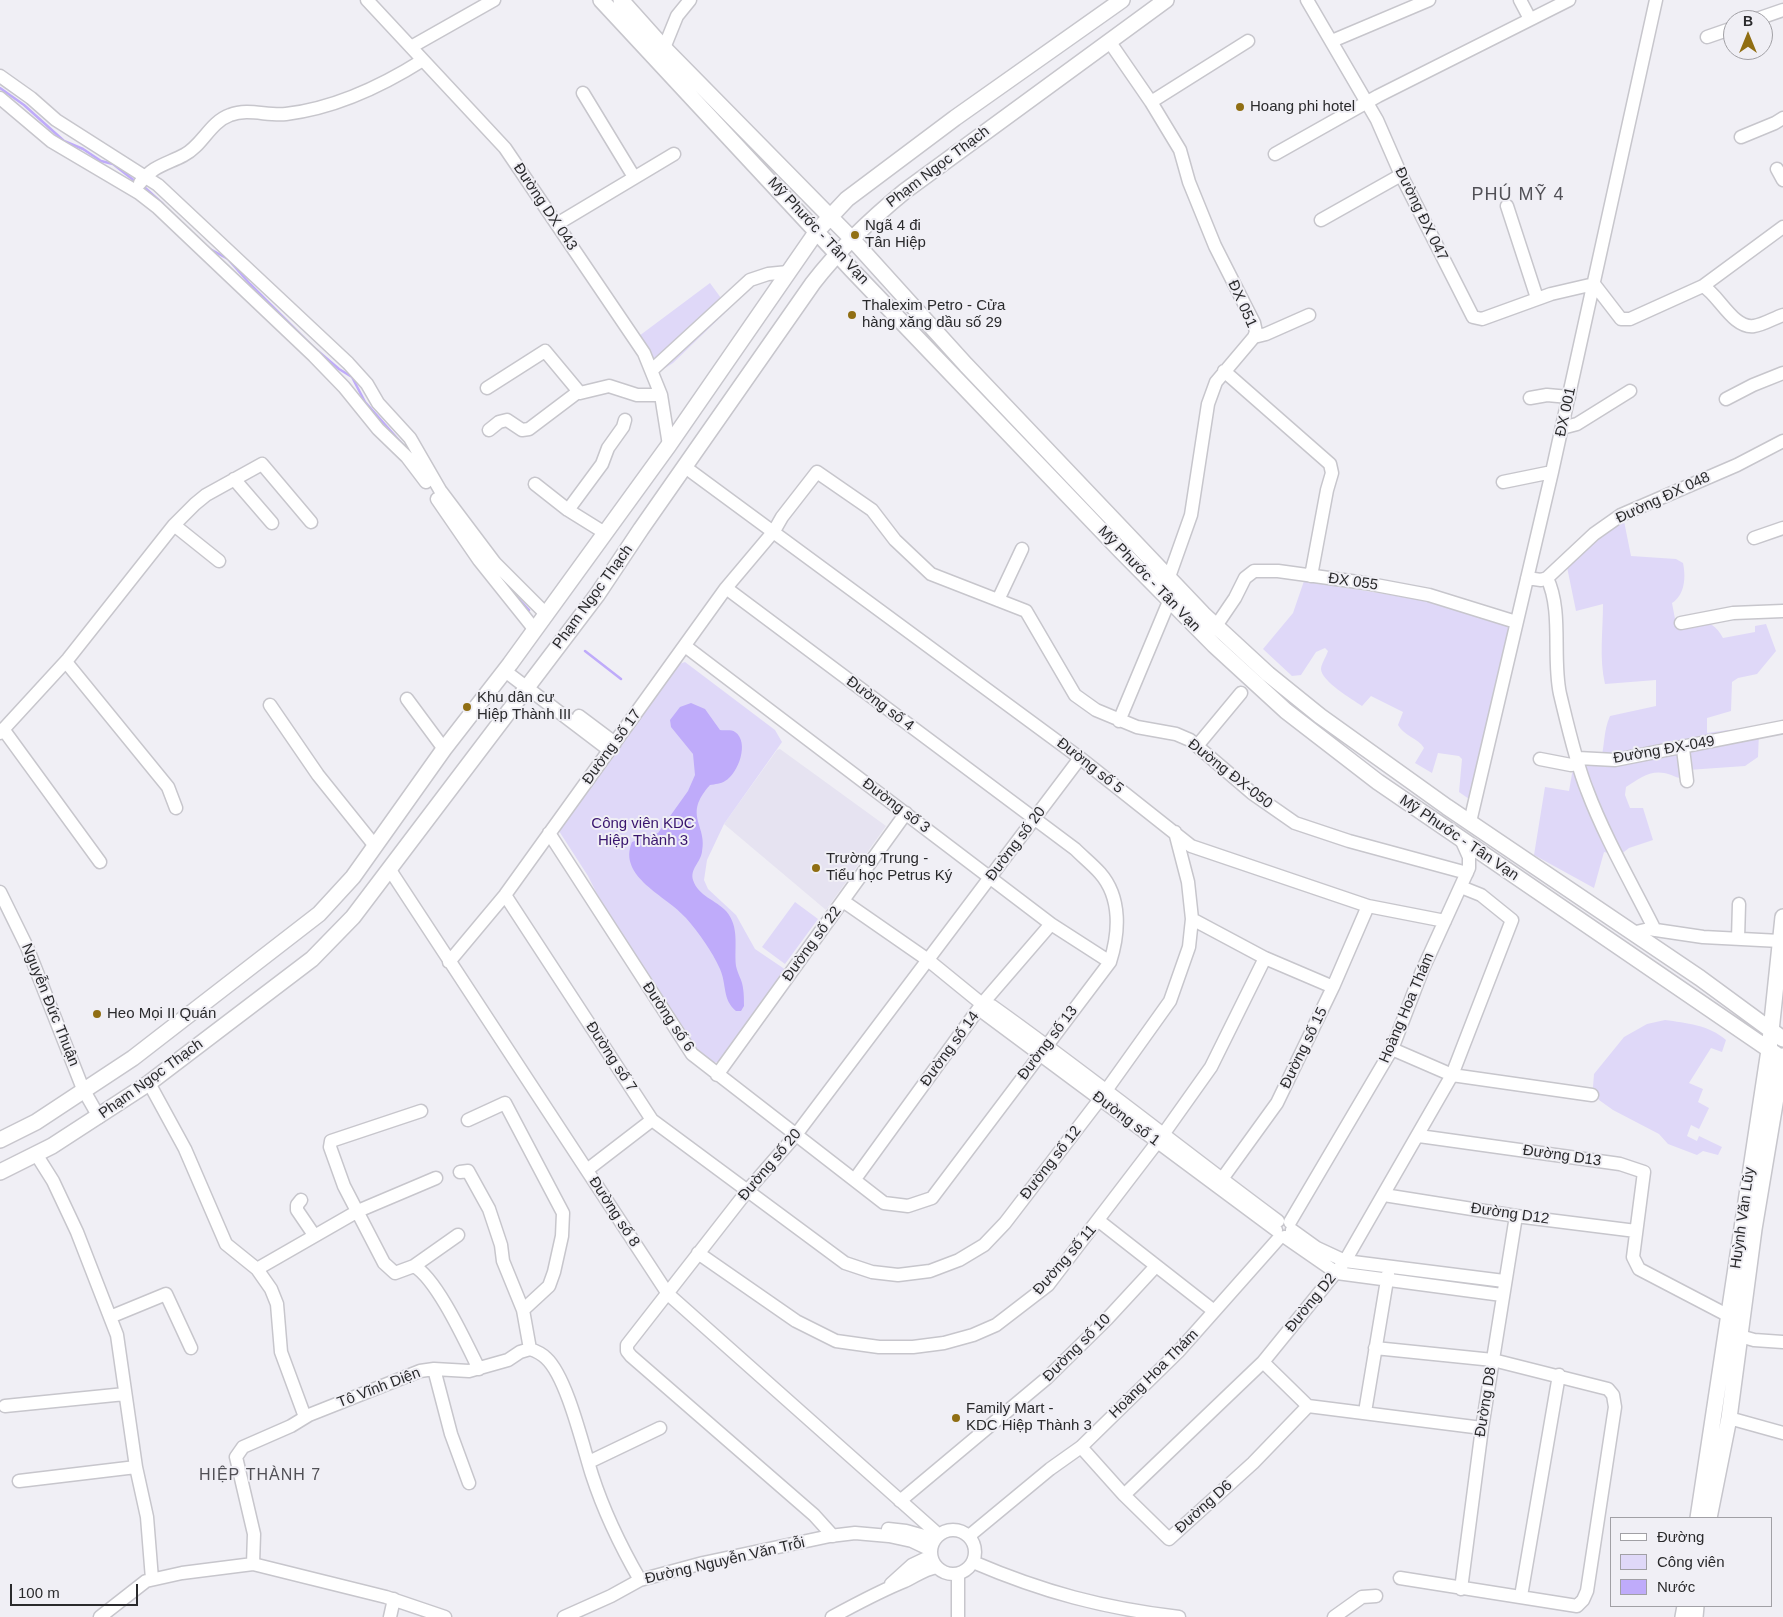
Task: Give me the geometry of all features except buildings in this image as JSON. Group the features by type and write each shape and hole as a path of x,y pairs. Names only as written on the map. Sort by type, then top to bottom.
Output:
{"main road":[{"name":"Mỹ Phước - Tân Vạn","path":"601,0 837,254 1214,645 1292,716 1378,782 1783,1058"},
{"name":"Mỹ Phước - Tân Vạn","path":"621,0 664,48 829,218 852,239 966,365 1216,626 1305,705 1470,822 1700,978 1777,1035"},
{"name":"Phạm Ngọc Thạch","path":"0,1140 36,1122 83,1089 133,1058 319,914 353,876 444,749 547,615 669,445 817,231 847,200 955,118 1122,0"},
{"name":"Phạm Ngọc Thạch","path":"0,1172 36,1154 100,1117 149,1083 312,959 353,916 390,870 597,595 813,283 837,254 869,220 905,191 1166,0"},
{"path":"955,118 973,140"},
{"name":"Huỳnh Văn Lũy","path":"1698,1517 1769,1050 1777,1035 1780,941 1783,918"},
{"name":"Huỳnh Văn Lũy","path":"1709,1517 1729,1418 1754,1229 1783,1058"}],"street":[{"name":"Đường DX 043","path":"367,0 505,148 557,224 644,353 661,395 669,445"},
{"path":"411,47 494,0"},
{"path":"664,48 677,16 690,0"},
{"name":"Đường ĐX 047","path":"1307,0 1367,102 1401,175 1473,317 1482,319 1537,298 1594,284"},
{"path":"1332,41 1430,0"},
{"path":"1520,0 1530,19"},
{"path":"1275,154 1367,102 1569,0"},
{"name":"ĐX 001","path":"1470,822 1562,428 1656,0"},
{"path":"1707,37 1723,31"},
{"path":"1151,102 1248,41"},
{"name":"ĐX 051","path":"1109,42 1151,102 1180,150 1189,182 1214,246 1254,323 1256,332 1254,337 1216,382 1208,404 1191,515 1169,577"},
{"path":"135,191 145,176 158,165 186,154 216,124 229,115 252,112 286,114 334,103 387,82 423,60"},
{"path":"0,76 32,98 56,120 145,176 174,198 348,363 367,384 382,408 410,438 440,490 495,563 547,615"},
{"path":"583,93 634,177"},
{"path":"0,98 51,141 135,191 158,207 344,387 378,429 407,457 479,560 535,630"},
{"path":"1741,137 1775,124 1783,118"},
{"path":"557,224 674,154"},
{"path":"1321,220 1401,175"},
{"path":"1507,206 1537,298"},
{"path":"1594,284 1621,319 1630,319 1703,286 1726,267 1783,227"},
{"path":"652,370 750,280 768,274 788,272"},
{"path":"1703,286 1710,290 1726,311 1742,324 1753,327 1783,315"},
{"path":"1254,337 1266,334 1309,314"},
{"path":"487,388 544,351 578,392"},
{"path":"1224,371 1330,464 1332,472 1326,490 1311,576"},
{"path":"1726,399 1753,385 1783,373"},
{"path":"489,430 499,422 507,420 522,430 529,429 578,392 582,393 609,386 637,395 661,395"},
{"path":"1562,428 1577,424 1630,391"},
{"path":"1530,398 1547,395 1569,397"},
{"path":"568,510 602,464 608,448 623,427 625,420"},
{"name":"Đường ĐX 048","path":"1547,578 1594,534 1621,515 1737,464 1783,441"},
{"path":"100,862 1,732 66,662 174,526 206,495 262,464 311,522"},
{"name":"Đường số 5","path":"685,467 1080,758 1192,846 1368,906 1445,921"},
{"name":"Đường số 17","path":"450,962 504,895 726,588 774,531 782,516 816,472"},
{"name":"Đường ĐX-050","path":"816,472 872,510 895,540 931,574 1026,611 1075,695 1096,710 1137,727 1176,734 1197,746 1252,793 1295,823 1349,841 1468,870"},
{"path":"1504,482 1552,472"},
{"path":"234,479 272,523"},
{"path":"535,484 568,510 605,532"},
{"path":"174,526 219,561"},
{"path":"1754,538 1783,528"},
{"path":"998,600 1022,548"},
{"name":"ĐX 055","path":"1216,626 1236,598 1245,578 1254,571 1278,571 1366,583 1429,595 1516,622"},
{"path":"1528,578 1541,580 1547,578 1551,587 1554,606 1556,669 1560,695 1587,792 1655,930"},
{"name":"Đường số 4","path":"726,588 1034,820"},
{"path":"1119,721 1170,599"},
{"path":"1681,623 1733,613 1783,611"},
{"name":"Đường số 3","path":"685,646 1051,924 1110,962"},
{"path":"66,662 168,787 176,808"},
{"path":"508,667 612,746"},
{"path":"1197,746 1241,693"},
{"path":"407,698 444,749"},
{"path":"270,705 318,775 375,846"},
{"name":"Đường ĐX-049","path":"1540,759 1571,765 1576,764 1578,758 1615,760 1783,727"},
{"path":"1683,748 1687,781"},
{"name":"Đường số 20","path":"833,1536 814,1515 627,1351 628,1345 633,1336 668,1294 748,1190 795,1136 1080,758"},
{"name":"Đường số 22","path":"717,1075 906,814"},
{"name":"Đường số 13","path":"855,1179 868,1192 884,1203 908,1206 932,1198 1110,962 1116,942 1117,912 1111,891 1102,875 1075,849 1034,820"},
{"name":"Đường số 12","path":"748,1190 845,1263 872,1272 898,1275 930,1271 959,1260 984,1244 1005,1223 1103,1095 1170,1001 1189,947 1192,919 1188,882 1175,832"},
{"name":"Đường số 6","path":"549,833 692,1054 795,1136 855,1179"},
{"path":"1461,839 1469,857 1468,870"},
{"path":"1468,870 1475,865 1498,865"},
{"name":"Đường số 8","path":"390,870 668,1294 912,1510 935,1550"},
{"name":"Hoàng Hoa Thám","path":"969,1536 1050,1469 1081,1447 1178,1352 1283,1230 1392,1049 1468,870"},
{"name":"Đường D2","path":"1124,1495 1264,1362 1337,1273 1419,1136 1452,1075 1512,920 1481,896 1461,887"},
{"name":"Nguyễn Đức Thuận","path":"0,892 27,947 83,1089 100,1117"},
{"name":"Đường số 7","path":"504,895 652,1120 748,1190"},
{"name":"Đường số 1","path":"843,901 928,960 982,1004 992,1006 1160,1139 1283,1230"},
{"path":"1738,939 1739,904"},
{"name":"Đường số 15","path":"1222,1179 1277,1104 1333,987 1368,906"},
{"path":"1192,919 1265,958 1333,987"},
{"name":"Đường số 14","path":"855,1179 982,1004 1051,924"},
{"path":"1632,933 1655,930 1703,937 1780,941"},
{"name":"Đường số 11","path":"698,1253 796,1321 836,1341 879,1347 913,1347 944,1343 973,1335 996,1325 1048,1284 1099,1221 1160,1139 1211,1067 1265,958"},
{"path":"1392,1049 1452,1075 1592,1096"},
{"path":"149,1083 185,1149 226,1244 257,1268 271,1289 276,1304 280,1352 305,1417"},
{"path":"468,1120 505,1103 563,1213 562,1236 554,1272 548,1286 523,1310"},
{"path":"421,1110 330,1142 344,1186 384,1263 395,1273 414,1266 458,1234"},
{"path":"587,1170 652,1120"},
{"name":"Đường D13","path":"1419,1136 1620,1164 1644,1172 1636,1231"},
{"name":"Đường số 1","path":"1160,1139 1222,1179 1283,1230"},
{"path":"36,1154 53,1181 77,1232 117,1335 136,1467 148,1517 152,1579"},
{"path":"460,1172 468,1171 489,1209 502,1245 503,1261 523,1310 530,1349 548,1359 559,1378 571,1405 613,1528 640,1580"},
{"path":"257,1268 358,1211 436,1178"},
{"name":"Đường D12","path":"1384,1195 1516,1216 1636,1231"},
{"path":"301,1200 297,1205 297,1210 314,1235"},
{"name":"Đường D8","path":"1461,1588 1482,1428 1504,1281 1516,1216"},
{"path":"1099,1221 1214,1311"},
{"path":"1283,1230 1345,1261 1388,1274"},
{"path":"1283,1230 1337,1273 1388,1274 1455,1282 1504,1281"},
{"path":"1636,1231 1633,1257 1640,1269 1729,1316"},
{"path":"414,1266 421,1270 438,1294 479,1369"},
{"name":"Đường số 10","path":"900,1501 1047,1378 1107,1319 1156,1266"},
{"path":"1366,1412 1388,1274"},
{"path":"1455,1282 1502,1295"},
{"path":"110,1317 165,1293 191,1348"},
{"path":"1740,1336 1754,1340 1783,1342"},
{"path":"1376,1348 1493,1360 1559,1375 1608,1389 1613,1395 1615,1407 1587,1591 1583,1600 1577,1606 1400,1578"},
{"name":"Tô Vĩnh Diện","path":"253,1564 254,1534 236,1457 243,1447 291,1426 305,1417 420,1371 434,1369 469,1371 479,1369 530,1349"},
{"path":"1264,1362 1308,1406 1482,1428"},
{"path":"434,1369 451,1434 469,1483"},
{"path":"1521,1596 1559,1375"},
{"path":"5,1406 125,1394"},
{"name":"Đường D6","path":"1081,1447 1124,1495 1169,1539 1253,1463 1308,1406"},
{"path":"1729,1418 1783,1433"},
{"path":"589,1462 660,1428"},
{"path":"19,1481 136,1467"},
{"path":"897,1529 908,1520 912,1510"},
{"name":"Đường Nguyễn Văn Trỗi","path":"863,1534 879,1529 897,1529 935,1550"},
{"path":"832,1617 928,1568 935,1550 951,1530 957,1530 969,1536 975,1548 974,1562 958,1574 948,1574 935,1550"},
{"name":"Đường Nguyễn Văn Trỗi","path":"566,1617 640,1580 703,1562 833,1536 863,1534 906,1540 935,1550"},
{"path":"906,1540 911,1550 912,1565"},
{"path":"890,1586 912,1565 935,1550"},
{"path":"974,1562 1020,1582 1065,1597 1144,1613 1179,1617"},
{"path":"102,1616 146,1580 182,1573 253,1564 394,1599 445,1617"},
{"path":"958,1574 958,1617"},
{"path":"1334,1617 1362,1597 1376,1596"},
{"path":"390,1617 394,1599"}],"shaded area":[{"name":"Trường Trung - Tiểu học Petrus Ký","path":"780,749 886,826 826,910 724,824 777,750"}],"green space":[{"path":"710,283 729,309 673,363 659,372 639,336"},
{"path":"1624,521 1631,556 1676,559 1683,563 1684,585 1680,595 1672,603 1676,624 1704,622 1714,626 1723,638 1755,632 1755,626 1766,624 1776,651 1757,674 1738,678 1732,682 1731,711 1707,718 1707,733 1728,730 1759,733 1758,757 1745,766 1688,770 1684,779 1659,772 1654,773 1644,776 1626,787 1625,795 1630,808 1643,808 1653,840 1629,848 1620,855 1604,852 1594,888 1534,855 1545,787 1569,791 1573,768 1581,763 1600,763 1606,727 1610,716 1656,706 1656,680 1605,684 1602,654 1603,604 1576,611 1567,567 1597,539"},
{"path":"1304,581 1428,601 1509,626 1511,633 1469,799 1459,792 1462,759 1459,756 1438,753 1432,773 1415,763 1424,748 1398,725 1403,712 1371,696 1362,706 1331,684 1322,674 1321,669 1328,651 1325,648 1316,652 1301,675 1292,676 1263,649 1293,613"},
{"name":"Công viên KDC Hiệp Thành 3","path":"685,662 775,730 782,742 724,824 707,860 704,880 708,889 736,915 755,949 786,970 718,1062 710,1063 700,1053 602,904 588,876 557,828 637,724 673,670 679,664"},
{"path":"795,902 818,919 785,964 762,947"},
{"path":"1665,1020 1705,1028 1726,1040 1722,1052 1711,1048 1689,1083 1703,1089 1698,1102 1709,1108 1699,1129 1691,1125 1687,1136 1697,1141 1699,1136 1722,1147 1718,1155 1703,1151 1697,1155 1668,1144 1659,1134 1613,1110 1599,1100 1593,1087 1594,1074 1624,1037 1647,1024"}],"water":[{"path":"691,703 705,709 720,730 735,732 742,743 740,758 734,772 723,782 710,785 698,805 697,813 703,843 701,856 692,876 699,890 726,911 733,924 736,937 736,966 744,993 744,1006 741,1011 736,1011 729,1002 720,969 700,936 678,910 637,876 631,866 629,854 632,842 658,833 688,791 695,775 693,754 671,727 670,720 680,707"}],"waterway":[{"path":"0,88 24,105 64,141 83,149 101,161 113,164 136,182"},
{"path":"143,186 163,204"},
{"path":"210,249 228,259 250,284 312,346 339,369 352,377 365,402 404,446"},
{"path":"515,595 529,610"},
{"path":"585,651 621,679"}],"place":[{"name":"Hoang phi hotel","path":"1240,107"},
{"name":"Ngã 4 đi Tân Hiệp","path":"855,235"},
{"name":"Thalexim Petro - Cửa hàng xăng dầu số 29","path":"852,315"},
{"name":"Khu dân cư Hiệp Thành III","path":"467,707"},
{"name":"Trường Trung - Tiểu học Petrus Ký","path":"816,868"},
{"name":"Heo Mọi II Quán","path":"97,1014"},
{"name":"Family Mart - KDC Hiệp Thành 3","path":"956,1418"}],"district":[{"name":"PHÚ MỸ 4","path":"1518,195"},
{"name":"HIỆP THÀNH 7","path":"260,1476"}]}
